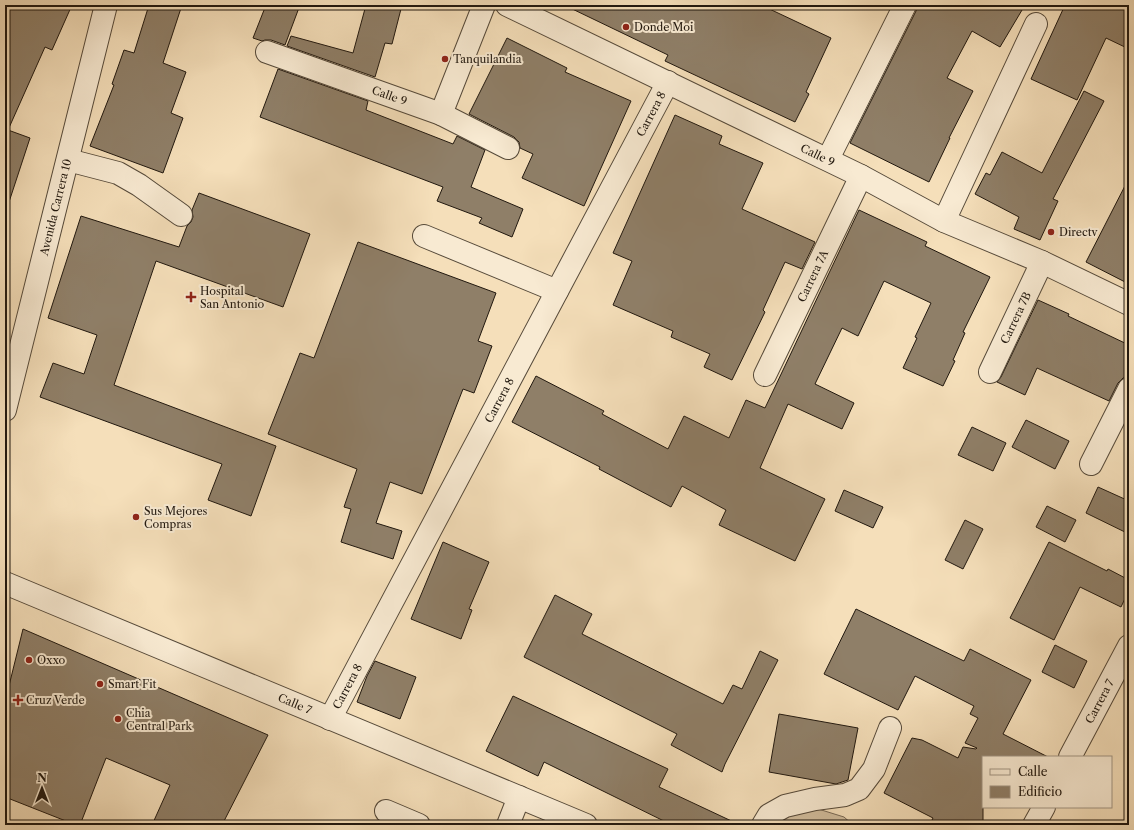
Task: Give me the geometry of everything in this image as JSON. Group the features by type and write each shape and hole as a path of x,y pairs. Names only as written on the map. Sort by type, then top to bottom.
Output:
{"street":[{"name":"Avenida Carrera 10","path":"5,410 106,5"},
{"path":"441,114 484,5"},
{"name":"Calle 9","path":"507,5 828,159 944,221 1042,262 1129,304"},
{"path":"828,159 905,5"},
{"path":"944,221 1036,24"},
{"name":"Calle 9","path":"267,52 441,114 508,148"},
{"name":"Carrera 8","path":"330,719 668,82"},
{"path":"68,160 118,173 139,185 181,215"},
{"name":"Carrera 7A","path":"764,375 861,176"},
{"path":"424,236 557,292"},
{"name":"Carrera 7B","path":"990,372 1042,262"},
{"path":"1091,464 1129,389"},
{"name":"Calle 7","path":"5,583 586,825"},
{"name":"Carrera 7","path":"1071,756 1129,646"},
{"path":"763,825 769,815 785,806 815,799 845,795 859,789 874,769 890,728"},
{"path":"508,825 519,797"},
{"path":"1034,825 1043,808"},
{"path":"386,811 419,825"}],"shaded area":[{"path":"815,808 844,817 853,825 777,825 783,814"}],"building":[{"path":"5,5 72,5 52,50 45,47 8,130 30,138 9,202 5,201"},
{"path":"149,5 182,5 163,63 186,72 171,113 183,118 163,173 90,146 114,85 112,84 124,50 134,53"},
{"path":"266,5 300,5 285,45 271,40 262,41 253,38"},
{"path":"366,5 402,5 392,44 385,43 375,77 287,46 291,36 353,53"},
{"path":"564,5 761,5 831,38 806,92 809,94 795,122 665,61 668,55"},
{"path":"917,5 1025,5 1000,47 972,31 947,78 973,91 929,182 850,143 916,11"},
{"path":"1065,5 1129,5 1129,49 1106,38 1077,100 1031,79"},
{"path":"507,38 567,68 565,72 631,101 584,206 522,178 533,154 520,148 519,142 514,137 469,114"},
{"path":"278,69 368,101 366,110 453,144 457,136 485,150 471,187 523,209 512,237 479,223 482,218 437,201 443,187 260,117"},
{"path":"1084,91 1104,101 1053,199 1058,201 1040,240 1014,229 1019,217 975,194 986,173 990,175 1002,152 1042,173"},
{"path":"675,115 722,136 719,144 763,163 742,209 815,242 802,269 785,262 763,310 765,312 732,380 704,367 710,354 671,337 673,331 613,305 632,261 613,253"},
{"path":"1129,178 1129,284 1086,262"},
{"path":"199,193 310,234 283,307 156,261 114,385 276,446 251,516 208,500 222,464 40,397 53,363 84,374 97,335 48,318 81,216 179,247 187,226 193,217 192,210"},
{"path":"859,210 927,242 925,246 990,277 963,332 965,333 953,360 955,361 943,386 903,368 917,338 915,337 931,303 884,281 858,336 842,328 815,384 854,403 842,429 788,404 760,468 825,499 795,561 719,525 726,510 682,486 671,507 599,469 600,467 512,422 536,376 604,411 602,414 668,449 684,416 729,438 746,400 765,408"},
{"path":"358,242 496,293 478,341 492,346 474,393 463,389 422,494 390,482 376,523 402,531 393,559 341,542 351,509 344,507 357,469 268,434 300,353 314,358"},
{"path":"1038,300 1129,345 1129,377 1123,378 1118,383 1109,401 1037,368 1025,395 997,382 1001,377"},
{"path":"1026,420 1069,441 1055,469 1012,447"},
{"path":"972,427 1006,443 993,471 958,455"},
{"path":"1098,487 1129,501 1129,534 1086,513"},
{"path":"844,490 883,507 873,528 835,511"},
{"path":"1047,506 1076,520 1065,542 1036,527"},
{"path":"965,520 983,529 963,569 945,560"},
{"path":"443,542 489,562 469,609 472,610 461,639 411,619"},
{"path":"1049,542 1107,571 1108,569 1129,580 1129,590 1121,607 1080,587 1054,640 1010,618"},
{"path":"555,595 592,614 582,634 723,704 733,685 742,689 760,651 778,660 722,772 671,745 677,734 524,657"},
{"path":"856,609 964,661 970,649 1031,680 1003,734 1046,756 982,756 983,825 943,825 932,820 933,818 884,793 912,738 922,740 958,758 963,747 976,749 977,748 965,743 978,718 970,714 974,706 915,676 898,710 824,674"},
{"name":"Chia Central Park","path":"23,629 268,735 222,825 152,825 170,785 106,758 80,825 76,825 5,797 5,702"},
{"path":"1055,645 1087,661 1074,688 1042,672"},
{"path":"375,661 416,677 400,719 357,702 367,676"},
{"path":"513,696 668,769 659,787 740,825 672,825 544,762 538,776 486,751"},
{"path":"779,714 858,728 848,780 836,784 769,772"}],"place":[{"name":"Donde Moi","path":"626,27"},
{"name":"Tanquilandia","path":"445,59"},
{"name":"Directv","path":"1051,232"},
{"name":"Hospital San Antonio","path":"191,297"},
{"name":"Sus Mejores Compras","path":"136,517"},
{"name":"Oxxo","path":"29,660"},
{"name":"Smart Fit","path":"100,684"},
{"name":"Cruz Verde","path":"18,700"},
{"name":"Chia Central Park","path":"118,719"}]}
